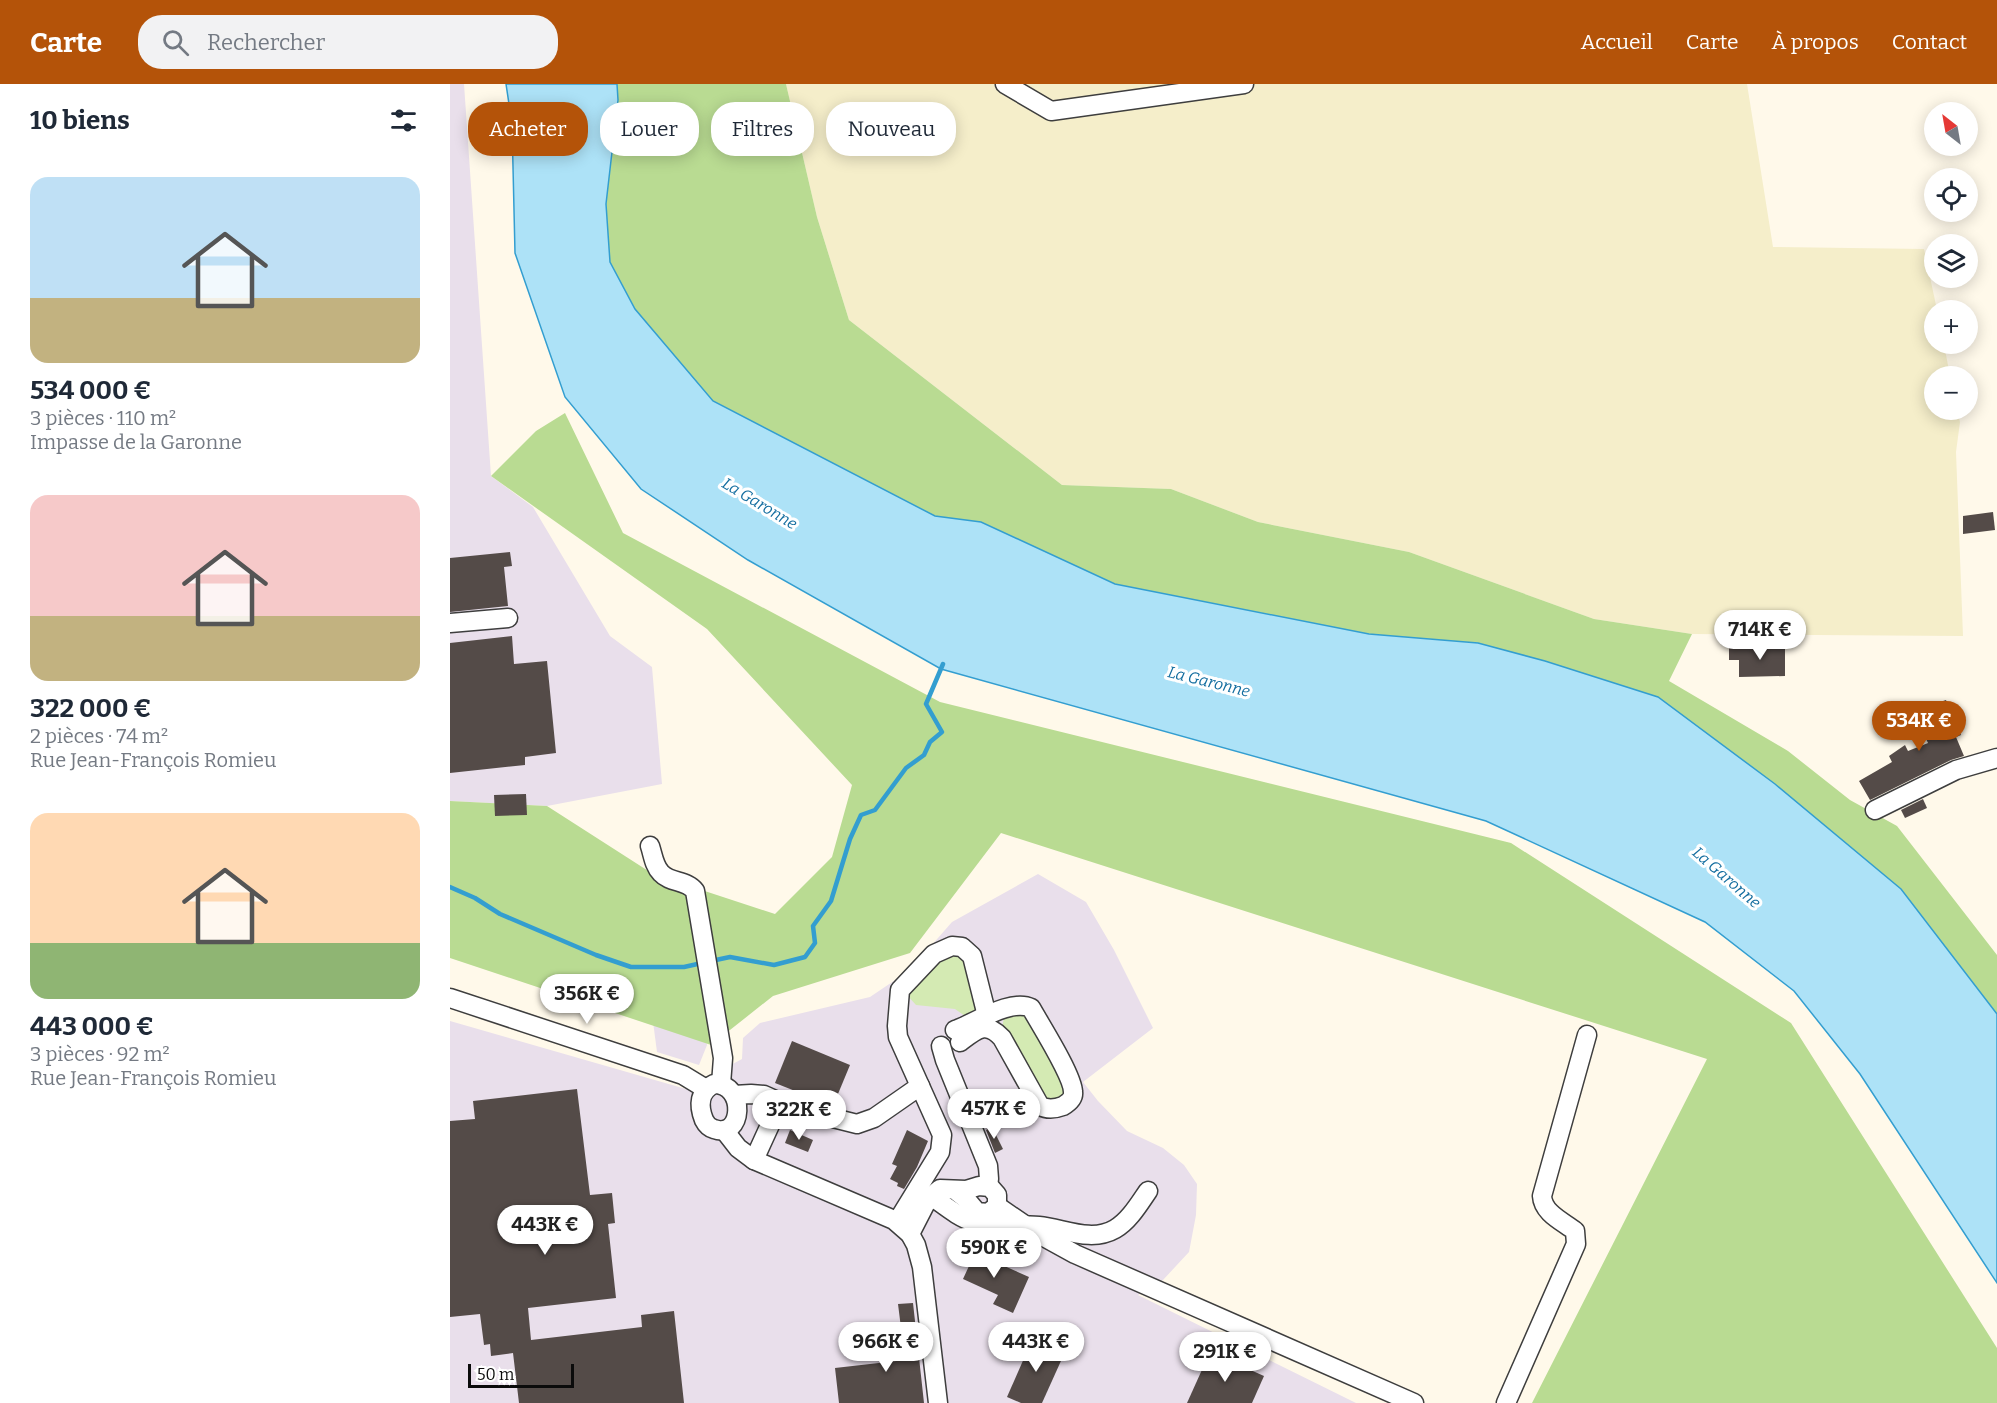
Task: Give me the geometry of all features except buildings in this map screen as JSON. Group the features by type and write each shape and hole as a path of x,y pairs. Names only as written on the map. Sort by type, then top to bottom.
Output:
{"street":[{"path":"1005,84 1051,111 1244,84"},
{"path":"450,623 508,618"},
{"path":"1875,810 1956,770 1997,758"},
{"path":"650,846 660,872 664,876 691,886 695,891 723,1058 720,1090 737,1118 730,1128 724,1130 712,1129 704,1120 700,1102 701,1096 720,1090"},
{"path":"904,1228 940,1152 942,1136 898,1036 900,990 939,950 958,946 967,950 972,956 987,1016"},
{"path":"450,998 682,1075 720,1090 764,1095 793,1108 857,1124 874,1118 920,1086"},
{"path":"1021,1005 1031,1008 1071,1079 1074,1093 1069,1101 1057,1108 1040,1106 1006,1045 994,1030 984,1028 953,1042 987,1016 1013,1006 1021,1005"},
{"path":"1506,1403 1576,1244 1575,1231 1546,1208 1542,1196 1587,1035"},
{"path":"953,1042 953,1076 988,1166 987,1186"},
{"path":"754,1160 770,1125"},
{"path":"724,1130 738,1148 754,1160 904,1228 916,1245 922,1267 938,1403"},
{"path":"904,1228 931,1196 940,1189 956,1191 987,1186 995,1190 997,1206"},
{"path":"956,1191 977,1212 988,1213 997,1206"},
{"path":"931,1196 974,1222 1041,1226 1086,1235 1101,1235 1115,1229 1125,1221 1148,1191"},
{"path":"997,1206 1024,1225 1075,1254 1414,1403"}],"shaded area":[{"path":"450,84 464,84 491,476 533,507 610,636 652,667 662,784 547,806 450,801"},
{"path":"786,84 1747,84 1773,247 1924,249 1924,288 1932,288 1935,300 1924,300 1924,354 1946,354 1948,366 1924,366 1924,420 1960,420 1960,422 1956,452 1963,636 1692,634 1594,619 1409,552 1258,522 1171,489 1062,485 849,320 817,217 803,156 814,156 814,102 790,102"},
{"path":"1038,874 1086,902 1114,950 1153,1028 1083,1082 1127,1131 1163,1148 1184,1165 1197,1184 1196,1215 1189,1252 1163,1280 1138,1295 1356,1403 450,1403 450,1021 686,1089 742,1059 743,1038 760,1023 870,997 910,970 952,922"},
{"path":"699,1005 707,1045 699,1065 657,1052 652,1014"}],"green space":[{"path":"617,84 786,84 790,102 711,102 711,156 803,156 817,217 849,320 1062,485 1171,489 1258,522 1409,552 1594,619 1692,634 1669,681 1788,751 1850,800 1897,826 1997,955 1997,1014 1901,889 1478,643 1369,634 1115,584 981,522 935,517 713,401 635,309 610,262 606,204 612,156 699,156 699,102 618,102"},
{"path":"565,413 623,533 940,702 1511,843 1791,1023 1997,1348 1997,1403 1532,1403 1707,1059 1001,833 910,953 773,996 711,1045 450,958 450,801 547,806 653,874 775,914 832,857 852,785 707,629 491,476 536,431"},
{"path":"957,954 964,956 980,1009 965,1016 955,1009 916,1005 907,995 932,962"},
{"path":"1010,1012 1029,1015 1067,1093 1049,1104 1005,1035 1003,1022"}],"water":[{"name":"La Garonne","path":"506,84 617,84 618,102 600,102 600,156 612,156 606,204 610,262 635,309 713,401 935,516 981,522 1115,584 1369,634 1478,643 1545,661 1658,697 1775,784 1901,889 1997,1014 1997,1283 1860,1074 1794,991 1705,922 1486,821 941,669 748,560 641,489 565,397 515,253 513,156 588,156 588,102 509,102"}],"waterway":[{"path":"711,961 730,957 774,965 805,957 815,943 813,926 831,901 850,839 861,815 875,810 906,768 924,755 930,742 942,732 926,704 943,664"},
{"path":"450,887 475,898 500,914 596,955 631,967 684,967 702,963"}]}
